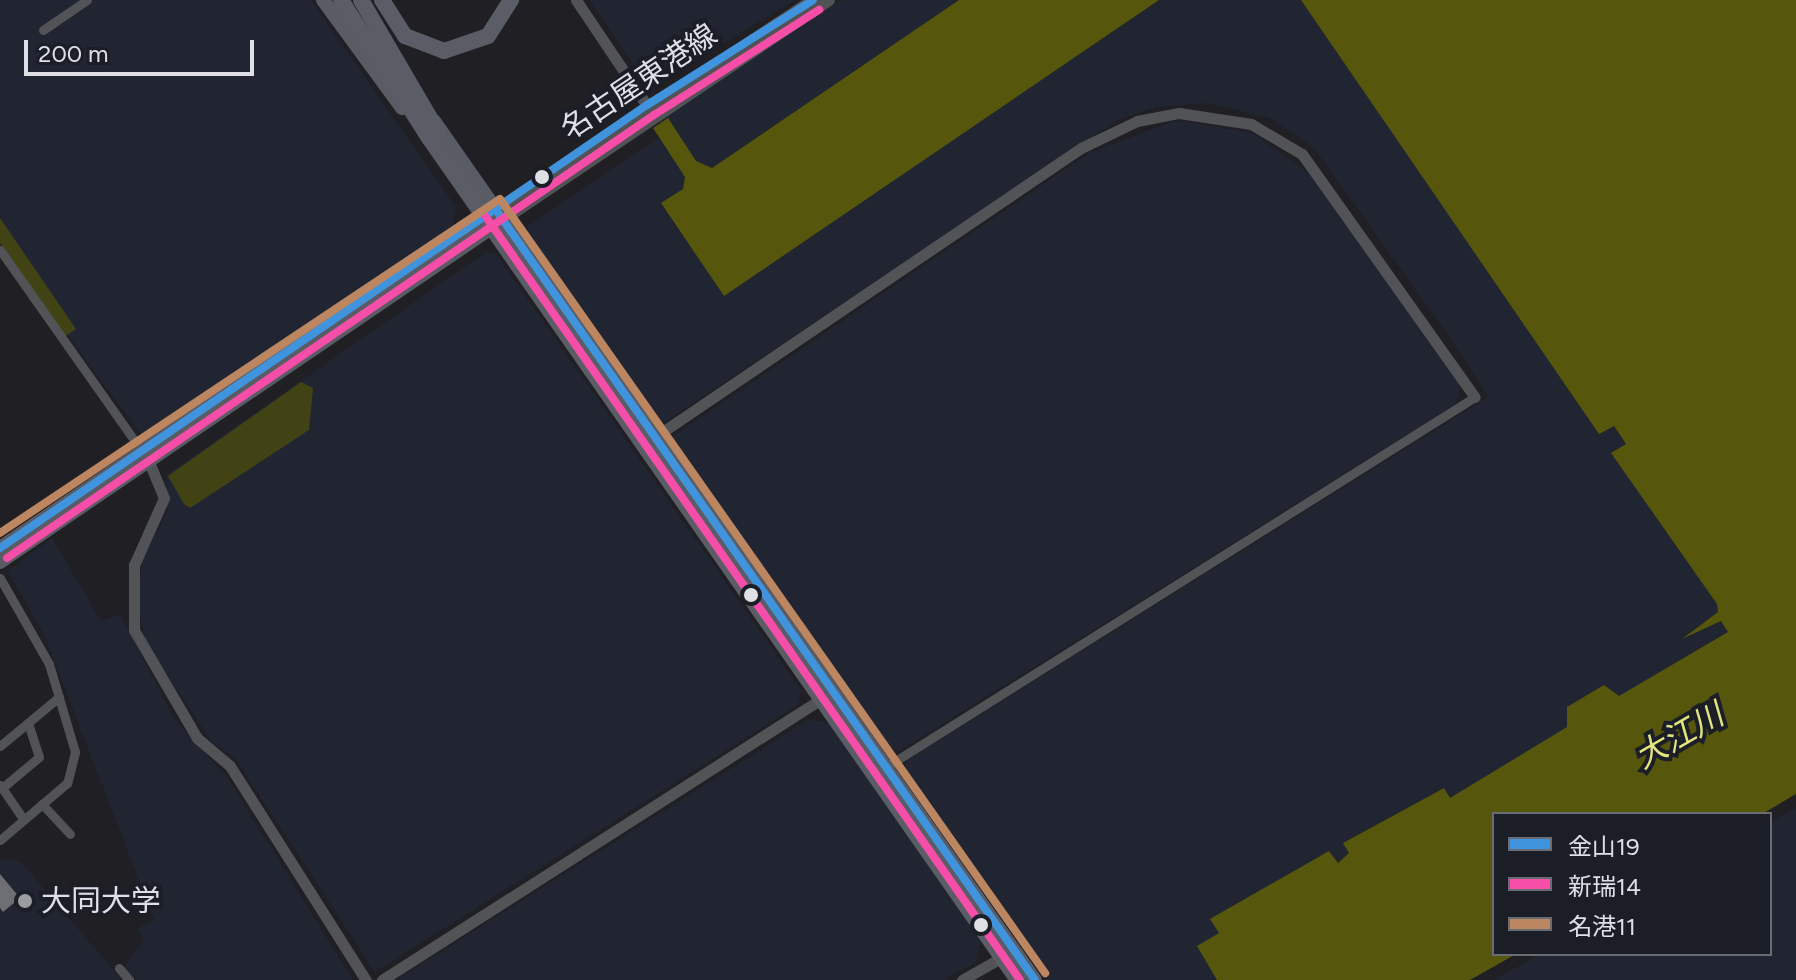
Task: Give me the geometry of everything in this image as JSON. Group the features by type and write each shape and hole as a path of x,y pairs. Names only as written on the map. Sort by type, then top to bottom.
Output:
{"highway":[{"path":"330,0 394,103 493,222"},
{"path":"341,0 1016,980"},
{"path":"351,0 438,132 1033,980"},
{"path":"361,0 438,132"},
{"path":"382,0 405,36 444,51 488,36 511,0"},
{"path":"392,0 412,29 449,41 478,31 501,0"}],"main road":[{"path":"323,0 656,437 887,765 1033,980"},
{"path":"351,0 641,447 1016,980"},
{"name":"名古屋東港線","path":"493,222 649,109 813,0"},
{"name":"名古屋東港線","path":"649,109 829,0"},
{"path":"0,548 146,456 493,222"},
{"path":"0,562 146,456"}],"street":[{"path":"43,30 87,0"},
{"path":"576,0 649,109"},
{"path":"641,447 1081,148 1137,121 1179,113 1251,124 1302,154 1475,397 871,777"},
{"path":"0,250 146,456 164,498 134,565 134,630 197,738 230,766 366,980"},
{"path":"0,578 49,664 75,752 72,775 0,840"},
{"path":"0,746 59,697"},
{"path":"382,980 818,701"},
{"path":"24,820 1,786 39,757 28,723"},
{"path":"42,804 70,834"},
{"path":"962,980 999,959"},
{"path":"119,968 129,980"}],"shaded area":[{"path":"0,0 311,0 456,207 452,230 143,437 0,243"},
{"path":"589,0 795,0 650,88"},
{"path":"841,0 959,0 712,168 696,162 667,118 660,123 656,115"},
{"path":"1159,0 1301,0 1599,433 1614,426 1626,445 1611,453 1717,604 1718,612 1682,639 1722,621 1728,632 1450,799 1443,788 1344,842 1349,853 1337,863 1330,851 1211,920 1219,933 1198,946 1217,980 1046,980 902,781 907,760 1488,397 1454,343 1314,148 1269,118 1210,103 1156,107 1118,120 656,428 527,239 528,226 659,138 686,177 683,189 661,204 724,295"},
{"path":"1176,120 1253,133 1311,175 1461,384 1455,405 899,751 878,747 666,441 1089,153"},
{"path":"0,218 76,329 64,337 0,243"},
{"path":"486,252 496,254 801,690 798,705 375,972 235,758 211,741 146,643 137,601 143,558 167,512 166,475"},
{"path":"301,382 313,388 309,430 190,508 184,504 168,476"},
{"path":"52,538 101,621 120,614 174,719 227,777 353,980 132,980 123,968 143,941 138,928 154,919 45,637 8,571"},
{"path":"809,719 829,723 981,941 976,962 944,980 396,980"},
{"path":"1796,808 1796,980 1494,980 1536,956 1772,956 1772,822"},
{"name":"大同大学","path":"9,859 22,863 122,980 0,980 0,861"}],"water":[{"path":"959,0 1159,0 724,296 661,203 683,189 685,177 653,128 668,118 696,161 712,168"},
{"name":"大江川","path":"1301,0 1796,0 1796,794 1765,812 1492,812 1492,956 1512,956 1470,980 1217,980 1197,946 1219,933 1210,919 1329,851 1338,863 1349,853 1343,843 1444,788 1450,798 1567,727 1567,707 1604,685 1619,696 1728,632 1721,621 1682,639 1718,612 1717,604 1611,453 1626,444 1614,426 1599,434"}],"building":[{"path":"0,874 20,898 3,912 0,908"}],"transit line":[{"name":"金山19","path":"0,548 647,105 813,0"},
{"name":"新瑞14","path":"7,558 654,115 819,10"},
{"name":"名港11","path":"0,533 500,199 1045,973"},
{"name":"金山19","path":"496,210 1035,980"},
{"name":"新瑞14","path":"486,217 1020,980"}],"place":[{"name":"大同大学","path":"25,901"}]}
